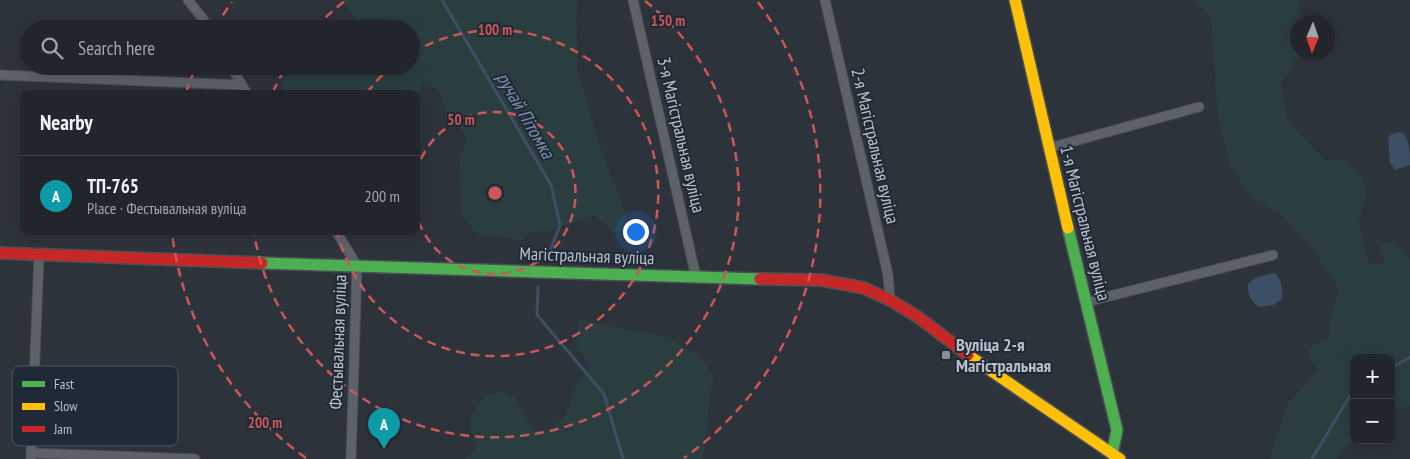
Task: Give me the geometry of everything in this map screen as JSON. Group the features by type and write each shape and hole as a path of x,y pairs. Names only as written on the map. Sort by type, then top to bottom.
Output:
{"street":[{"path":"188,0 204,20"},
{"name":"3-я Магістральная вуліца","path":"633,0 696,278"},
{"name":"2-я Магістральная вуліца","path":"825,0 888,276 890,300"},
{"name":"1-я Магістральная вуліца","path":"1016,0 1080,280 1117,430 1116,456"},
{"path":"0,75 242,85"},
{"path":"236,75 245,90"},
{"path":"1049,148 1199,108"},
{"name":"Фестывальная вуліца","path":"338,235 357,266 351,459"},
{"name":"Магістральная вуліца","path":"0,253 696,278 821,280 864,288 890,300 1116,456"},
{"path":"35,366 39,254"},
{"path":"1086,302 1273,255"},
{"path":"31,456 195,459"}],"green space":[{"path":"341,0 578,0 576,16 578,73 601,148 628,220 624,232 612,231 594,215 548,231 532,231 522,240 477,234 462,215 459,155 467,143 463,131 453,125 438,91 429,81 423,83 420,93 420,90 284,90 283,75 420,75 420,20 356,20"},
{"path":"1192,0 1298,0 1300,15 1290,15 1290,60 1296,60 1281,85 1288,121 1325,160 1345,160 1361,175 1367,194 1359,218 1367,260 1377,265 1385,264 1380,251 1382,243 1393,242 1410,259 1410,406 1395,410 1395,354 1350,354 1350,442 1337,459 1271,459 1271,453 1288,403 1318,370 1310,360 1309,348 1329,337 1329,324 1339,288 1312,248 1280,214 1253,199 1229,163 1217,111 1210,14"},
{"path":"578,320 667,337 699,355 713,376 703,459 464,459 477,448 470,428 471,416 484,396 499,392 515,397 532,429 547,432 566,415 574,389 591,366 576,348"}],"water":[{"path":"1398,132 1405,135 1407,139 1410,165 1395,170 1390,163 1388,138"},
{"path":"1275,273 1282,286 1281,300 1273,305 1259,307 1250,297 1248,284 1257,278"}],"waterway":[{"name":"ручай Пітомка","path":"442,0 551,185 560,225 550,251"},
{"name":"ручай Пітомка","path":"538,287 537,315 604,394 623,459"},
{"path":"1395,366 1410,357"},
{"path":"1312,459 1350,396"}],"traffic: fast":[{"path":"1068,228 1117,430 1112,454"},
{"path":"262,263 760,279"}],"traffic: slow":[{"path":"1015,0 1068,228"},
{"path":"968,355 1120,459"}],"traffic: jam":[{"path":"0,253 262,263"},
{"path":"760,279 821,280 864,288 890,300 918,317 968,355"}],"place":[{"name":"Вуліца 2-я Магістральная","path":"946,355"},
{"name":"ТП-765","path":"384,449"}]}
